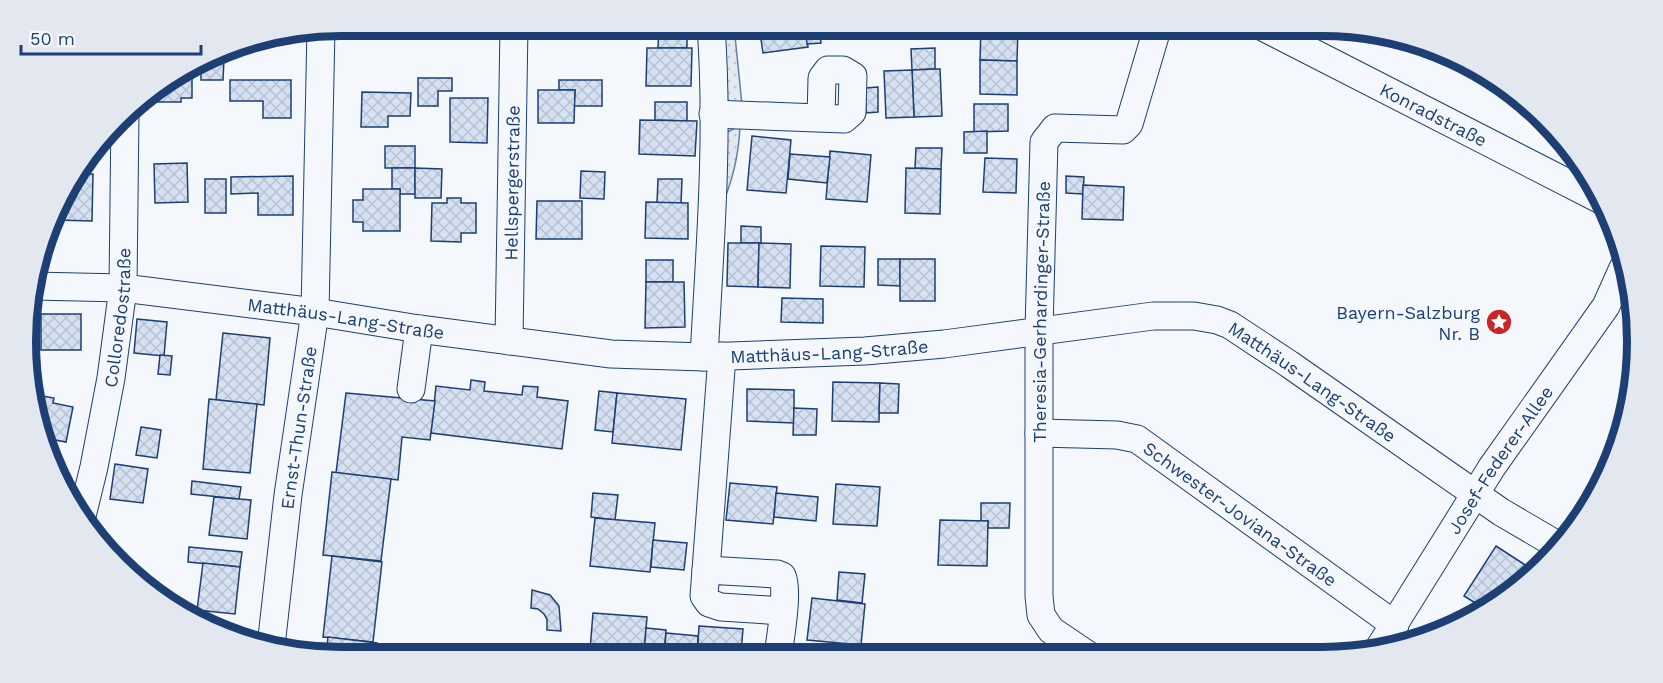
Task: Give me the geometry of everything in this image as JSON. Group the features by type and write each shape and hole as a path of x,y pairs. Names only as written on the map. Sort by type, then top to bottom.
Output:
{"street":[{"name":"Hellspergerstraße","path":"509,341 514,36"},
{"path":"712,36 714,61 713,356 704,596 709,603 721,607 783,611"},
{"name":"Theresia-Gerhardinger-Straße","path":"1075,647 1051,630 1041,615 1039,596 1039,330 1044,142 1055,128 1123,130 1129,124 1155,36"},
{"name":"Konradstraße","path":"1281,36 1588,193"},
{"name":"Ernst-Thun-Straße","path":"272,639 288,495 315,312 321,37"},
{"path":"713,114 820,118"},
{"name":"Colloredostraße","path":"84,506 111,378 123,288 125,125"},
{"name":"Josef-Federer-Allee","path":"1393,637 1492,467 1605,306 1620,275"},
{"name":"Matthäus-Lang-Straße","path":"41,286 123,288 315,312 419,329 611,354 713,356 865,351 944,344 1153,316 1194,316 1230,325 1501,512 1552,542"},
{"path":"411,389 419,329"},
{"name":"Schwester-Joviana-Straße","path":"1039,433 1117,435 1137,439 1393,637"},
{"path":"706,570 767,573 782,576 785,583 779,647"}],"shaded area":[{"path":"722,36 735,36 742,105 729,102 725,94"},
{"path":"740,125 734,170 719,212 726,133"}],"building":[{"path":"450,36 488,36 488,37"},
{"path":"580,36 580,38 536,37"},
{"path":"659,36 687,36 687,48 658,48"},
{"path":"760,36 806,36 808,47 763,53"},
{"path":"806,36 820,36 821,43 807,44"},
{"path":"981,36 1018,36 1017,61 980,60"},
{"path":"647,48 692,48 691,86 646,86"},
{"path":"935,48 935,69 912,70 911,49"},
{"path":"224,59 223,80 201,80 201,71"},
{"path":"980,60 1017,61 1017,95 980,94"},
{"path":"940,69 942,116 914,117 912,70"},
{"path":"912,70 914,117 886,118 884,71"},
{"path":"192,75 192,98 181,98 181,102 153,102"},
{"path":"418,78 452,78 452,91 438,91 438,106 418,106"},
{"path":"230,80 291,80 291,118 263,118 263,101 230,101"},
{"path":"559,80 602,80 602,106 574,106 575,90 559,90"},
{"path":"878,87 878,112 866,113 865,88"},
{"path":"538,90 575,90 574,123 538,123"},
{"path":"362,92 411,93 410,116 388,116 388,127 361,127"},
{"path":"450,98 488,98 487,143 450,142"},
{"path":"655,102 687,102 687,121 655,120"},
{"path":"974,104 1008,104 1008,131 974,132"},
{"path":"640,120 697,121 695,156 639,154"},
{"path":"987,131 987,153 964,153 964,132"},
{"path":"752,136 791,140 786,193 747,190"},
{"path":"385,146 415,146 415,168 385,168"},
{"path":"916,148 942,148 941,169 915,168"},
{"path":"830,151 871,155 867,202 826,199"},
{"path":"790,154 830,157 827,183 788,179"},
{"path":"985,158 1017,159 1016,193 983,192"},
{"path":"187,163 188,202 155,203 154,164"},
{"path":"392,168 415,168 415,194 400,194 400,189 392,189"},
{"path":"415,168 442,169 441,198 415,198"},
{"path":"906,168 941,169 940,214 905,213"},
{"path":"581,171 605,172 604,199 580,198"},
{"path":"86,174 93,174 92,221 61,220"},
{"path":"293,176 293,215 258,215 258,193 231,194 231,177"},
{"path":"1066,176 1084,177 1083,194 1066,193"},
{"path":"205,179 226,179 226,213 205,213"},
{"path":"658,179 682,179 681,203 657,203"},
{"path":"1083,185 1124,187 1123,220 1082,219"},
{"path":"363,189 400,189 400,231 363,231 363,222 353,222 353,200 363,200"},
{"path":"447,198 461,198 461,203 476,203 476,233 461,233 461,242 431,241 432,203 447,203"},
{"path":"537,201 582,201 582,239 536,239"},
{"path":"646,202 688,203 688,239 645,238"},
{"path":"741,226 761,227 761,243 741,243"},
{"path":"728,243 759,243 758,287 727,286"},
{"path":"759,243 791,244 790,288 758,287"},
{"path":"821,246 865,247 864,287 820,286"},
{"path":"878,259 900,259 900,286 878,285"},
{"path":"900,259 935,259 935,301 900,301"},
{"path":"646,260 673,260 673,282 646,282"},
{"path":"646,282 684,282 685,327 645,328"},
{"path":"782,298 823,299 823,323 781,322"},
{"path":"41,314 81,314 81,350 41,350"},
{"path":"137,319 167,322 164,356 134,353"},
{"path":"223,333 270,338 264,405 216,400"},
{"path":"160,355 172,356 170,375 158,374"},
{"path":"471,380 485,382 484,391 522,395 523,386 538,387 537,397 568,401 562,449 431,433 436,386 470,390"},
{"path":"833,382 880,383 879,422 832,421"},
{"path":"880,383 899,384 898,413 879,413"},
{"path":"747,389 794,390 794,423 747,421"},
{"path":"599,391 617,393 613,432 595,430"},
{"path":"346,393 435,401 430,440 402,437 398,480 336,473"},
{"path":"617,393 686,399 681,450 612,443"},
{"path":"41,396 54,398 53,403 73,407 66,442 52,439"},
{"path":"209,399 257,404 250,473 203,469"},
{"path":"794,408 817,409 816,435 793,435"},
{"path":"141,427 161,430 157,458 136,455"},
{"path":"115,464 148,469 143,503 110,499"},
{"path":"332,472 391,479 381,561 323,555"},
{"path":"192,481 241,487 239,499 191,494"},
{"path":"730,483 777,487 773,524 726,520"},
{"path":"836,484 880,487 877,526 833,524"},
{"path":"593,493 618,495 615,520 591,517"},
{"path":"776,493 818,497 816,521 774,517"},
{"path":"214,497 251,500 247,539 209,535"},
{"path":"981,503 1010,503 1009,528 988,528 988,521 981,521"},
{"path":"595,518 655,523 650,572 590,566"},
{"path":"940,520 988,521 987,566 938,565"},
{"path":"653,540 687,543 684,570 651,567"},
{"path":"1496,546 1528,567 1477,604 1464,596"},
{"path":"189,547 242,552 240,567 188,562"},
{"path":"332,556 382,562 373,642 323,637"},
{"path":"203,563 240,567 235,614 197,610"},
{"path":"839,572 865,574 862,603 837,600"},
{"path":"532,590 550,595 559,606 561,631 547,630 547,619 544,614 538,609 531,608"},
{"path":"812,598 865,604 861,645 807,640"},
{"path":"593,613 647,617 645,647 590,647"},
{"path":"699,626 743,629 742,647 698,647"},
{"path":"646,628 666,630 665,647 644,647"},
{"path":"666,633 698,636 697,647 665,647"},
{"path":"328,637 377,643 376,647 327,646"}],"place":[{"name":"Bayern-Salzburg Nr. B","path":"1499,322"}]}
